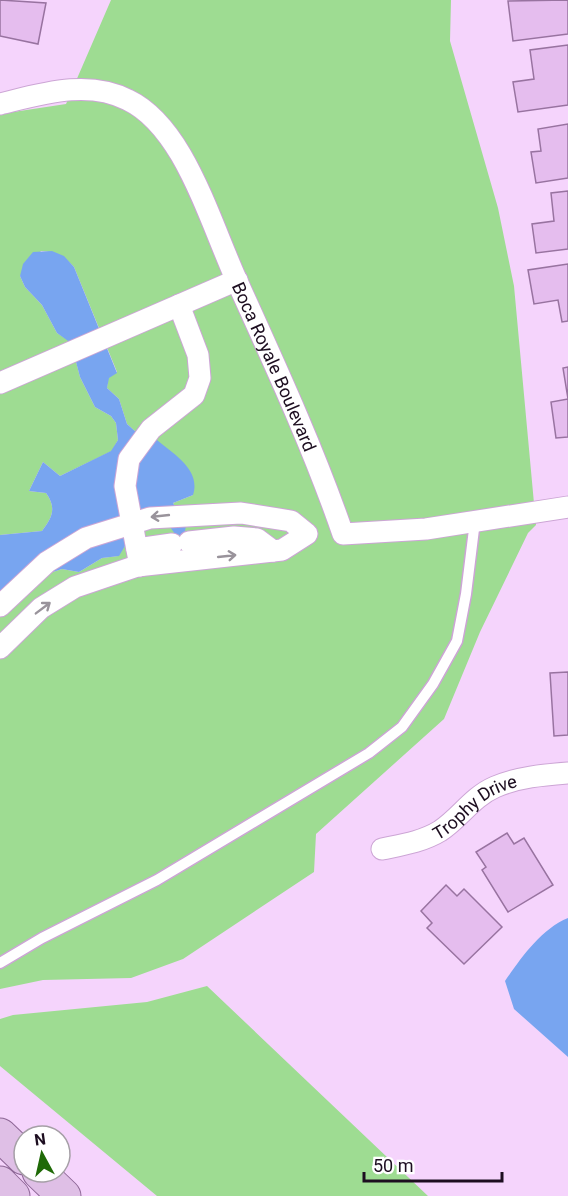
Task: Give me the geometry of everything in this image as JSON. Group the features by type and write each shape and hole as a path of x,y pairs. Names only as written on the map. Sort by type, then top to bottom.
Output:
{"main road":[{"path":"0,1135 12,1146"},
{"path":"0,1183 14,1196"},
{"path":"52,1184 64,1196"}],"street":[{"name":"Boca Royale Boulevard","path":"0,104 63,90 104,89 130,100 159,123 181,156 237,280 318,462 343,534"},
{"name":"Boca Royale Boulevard","path":"0,92 29,97"},
{"path":"0,383 237,280"},
{"path":"138,557 125,486 129,459 151,429 194,394 200,378 198,355 179,305"},
{"path":"138,557 282,550 307,534 417,530 568,507"},
{"path":"0,606 46,562 86,538 150,518 185,514 230,514 291,521 307,534"},
{"path":"230,514 234,537"},
{"path":"0,648 41,608 75,587 138,557 180,543 234,537 257,539 273,551"},
{"name":"Trophy Drive","path":"382,849 413,842 441,830 473,801 494,788 526,778 568,773"}],"lane":[{"path":"0,963 42,938 157,880 369,753 402,726 433,684 457,641 476,521"}],"green space":[{"path":"111,0 451,0 450,41 498,208 514,286 536,525 528,533 480,632 444,719 316,834 314,872 183,959 131,978 43,980 0,989 0,600 4,588 62,569 79,572 102,558 118,556 138,526 186,526 173,503 193,495 146,441 127,424 119,399 107,388 108,378 117,372 74,267 59,255 41,251 20,276 25,287 42,305 57,333 71,342 80,377 95,407 111,416 116,423 118,440 112,451 60,476 43,462 29,491 46,493 52,508 48,522 42,531 0,535 0,114 66,104"},
{"path":"207,986 428,1196 157,1196 0,1066 0,1019 13,1015 147,1002"}],"water":[{"path":"52,251 64,256 74,267 117,373 109,378 107,388 119,399 127,424 146,441 157,440 185,464 193,478 193,495 173,503 186,526 184,536 175,534 170,527 137,526 119,556 102,558 79,572 62,569 4,588 0,600 0,535 42,531 51,517 51,503 46,493 29,491 43,462 60,476 111,451 118,440 116,423 111,416 95,407 80,377 71,343 57,333 42,305 25,287 20,276 23,264 33,252"},
{"path":"568,918 568,1057 514,1009 505,981 540,937"}],"building":[{"path":"0,0 46,3 38,44 0,36"},
{"path":"568,0 568,34 513,41 508,1"},
{"path":"568,45 568,105 518,112 513,82 534,79 530,50"},
{"path":"568,124 568,178 536,183 531,152 541,151 538,129"},
{"path":"568,191 568,249 536,253 532,224 554,221 551,193"},
{"path":"568,264 568,321 562,322 558,300 534,304 528,270"},
{"path":"568,367 568,399 563,368"},
{"path":"568,399 568,437 556,438 551,402"},
{"path":"568,672 568,735 554,736 550,673"},
{"path":"507,833 514,844 524,838 553,885 508,912 482,870 486,867 476,852"},
{"path":"446,885 457,896 464,889 502,927 464,964 427,928 432,923 421,911"}]}
